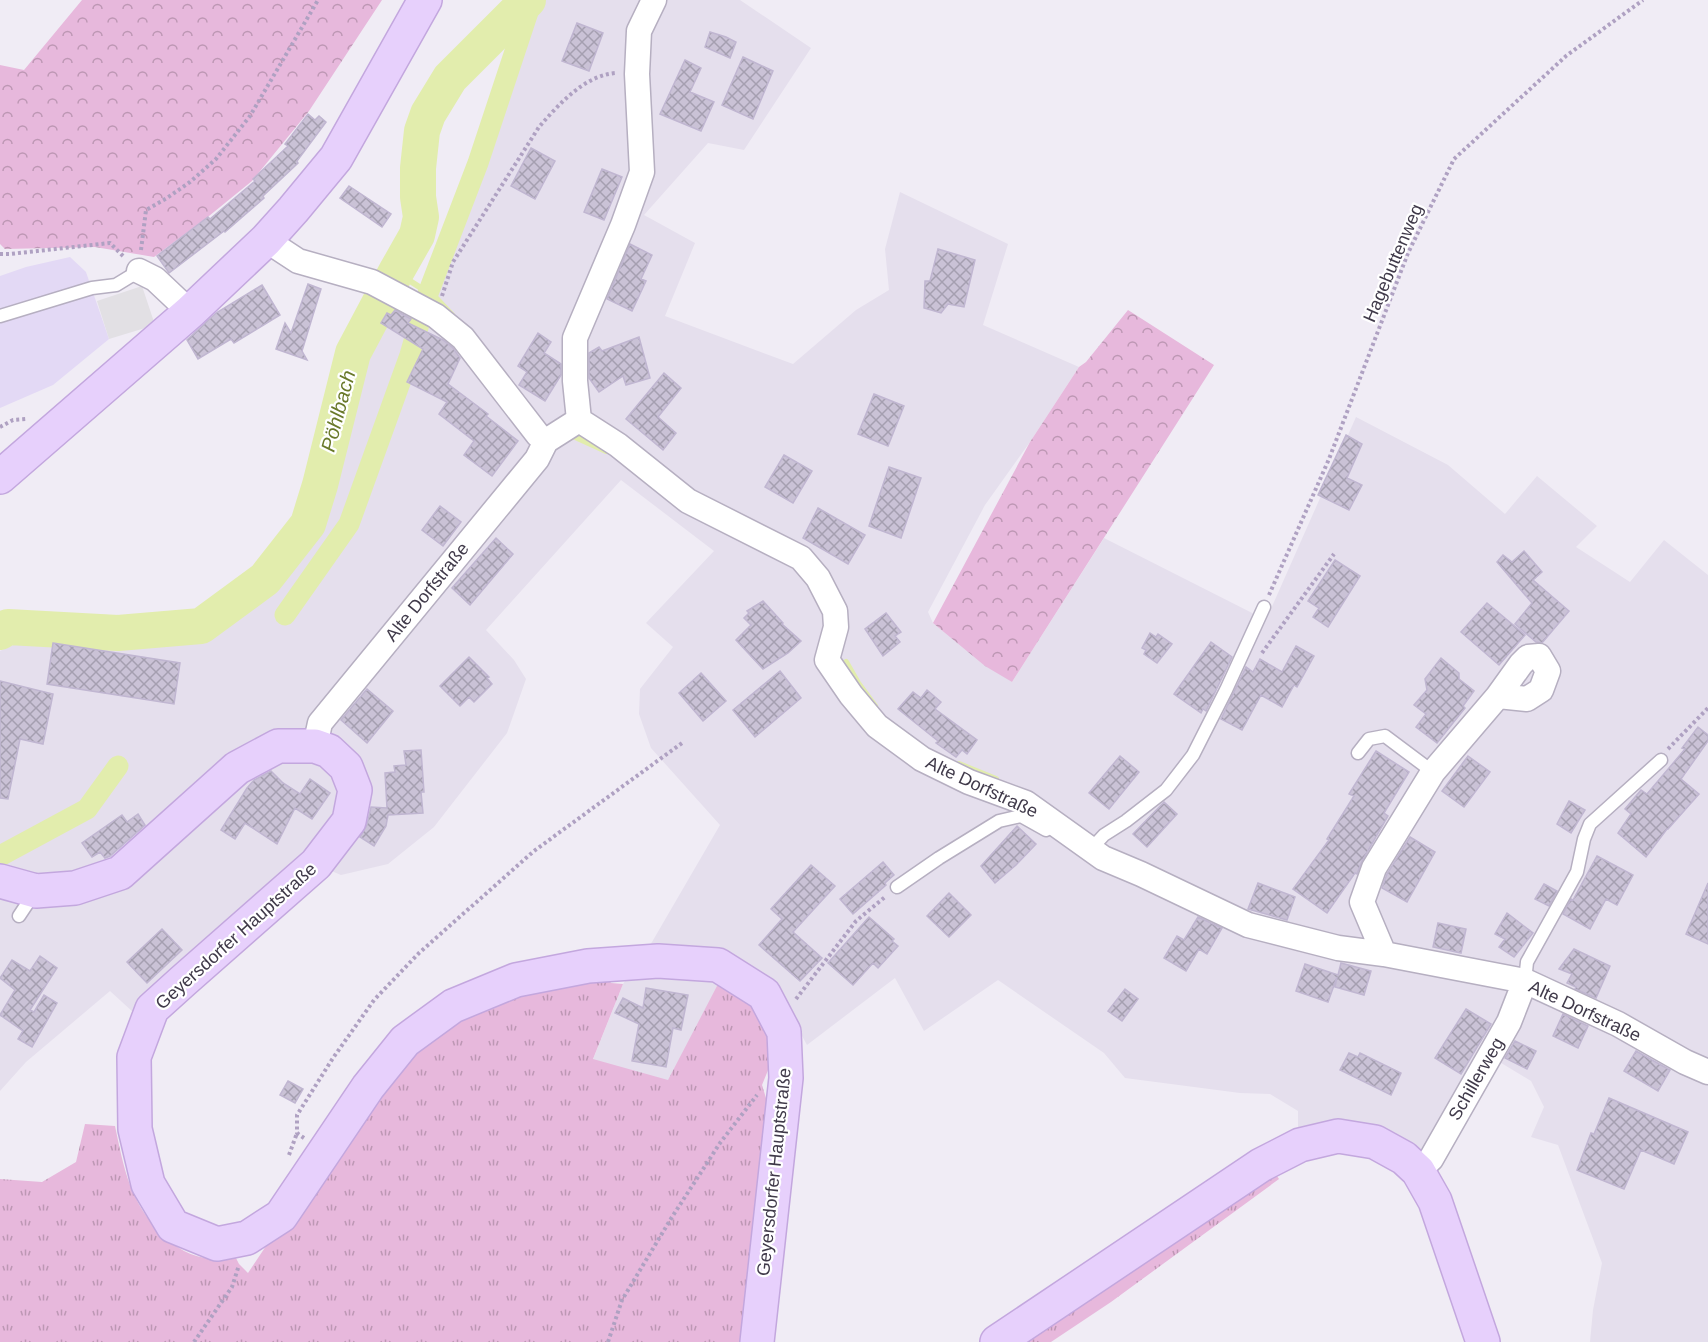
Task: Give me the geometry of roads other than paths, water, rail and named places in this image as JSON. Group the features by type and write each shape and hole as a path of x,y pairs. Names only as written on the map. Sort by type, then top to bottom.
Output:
{"main road":[{"path":"0,477 190,312 266,240 293,210 336,158 425,0"},
{"path":"0,882 27,904 120,873 237,768 278,746 315,746"},
{"name":"Geyersdorfer Hauptstraße","path":"315,746 329,751 346,767 354,790 349,821 316,864 152,1010 134,1057 135,1129 148,1184 173,1226 217,1244 247,1238 281,1216 368,1086 405,1041 453,1006 516,981 588,966 658,961 718,965 764,994 784,1032 786,1078 757,1342"},
{"path":"997,1342 1261,1165 1300,1145 1338,1136 1376,1143 1404,1158 1418,1171 1435,1201 1478,1334"}],"street":[{"path":"579,420 575,381 575,338 623,225 642,172 637,74 639,32 654,0"},
{"path":"266,240 298,261 372,282 437,304 538,435 546,441"},
{"path":"139,271 155,279 190,312"},
{"name":"Alte Dorfstraße","path":"315,746 320,723 537,459 546,441 579,420 618,445 688,501 801,558 818,578 835,611 836,627 827,660 851,695 877,726 922,759 969,782 1026,803 1103,858 1248,925 1338,948 1384,954 1525,981 1618,1024 1685,1062 1708,1072"},
{"path":"1384,954 1362,902 1374,868 1433,771 1498,696"},
{"name":"Schillerweg","path":"1418,1171 1431,1160 1509,1023 1525,981"}],"lane":[{"path":"0,316 92,288 116,285 139,271"},
{"path":"897,887 999,821 1022,816 1057,836 1086,845 1126,821 1166,790 1193,755 1264,607"},
{"path":"1358,753 1370,739 1385,736 1433,771"},
{"path":"1525,981 1527,962 1576,872 1590,824 1661,760"}],"waterway":[{"name":"Pöhlbach","path":"0,632 8,627 118,633 201,626 265,579 308,524 353,353 417,235 421,217 418,168 422,131 428,114 450,78 528,0"},
{"path":"285,615 349,524 410,355 427,296 478,163 532,0"},
{"path":"396,272 435,297 452,315"},
{"path":"571,435 606,451"},
{"path":"846,662 875,706"},
{"path":"959,764 996,779"},
{"path":"0,856 87,809 118,766"}]}
